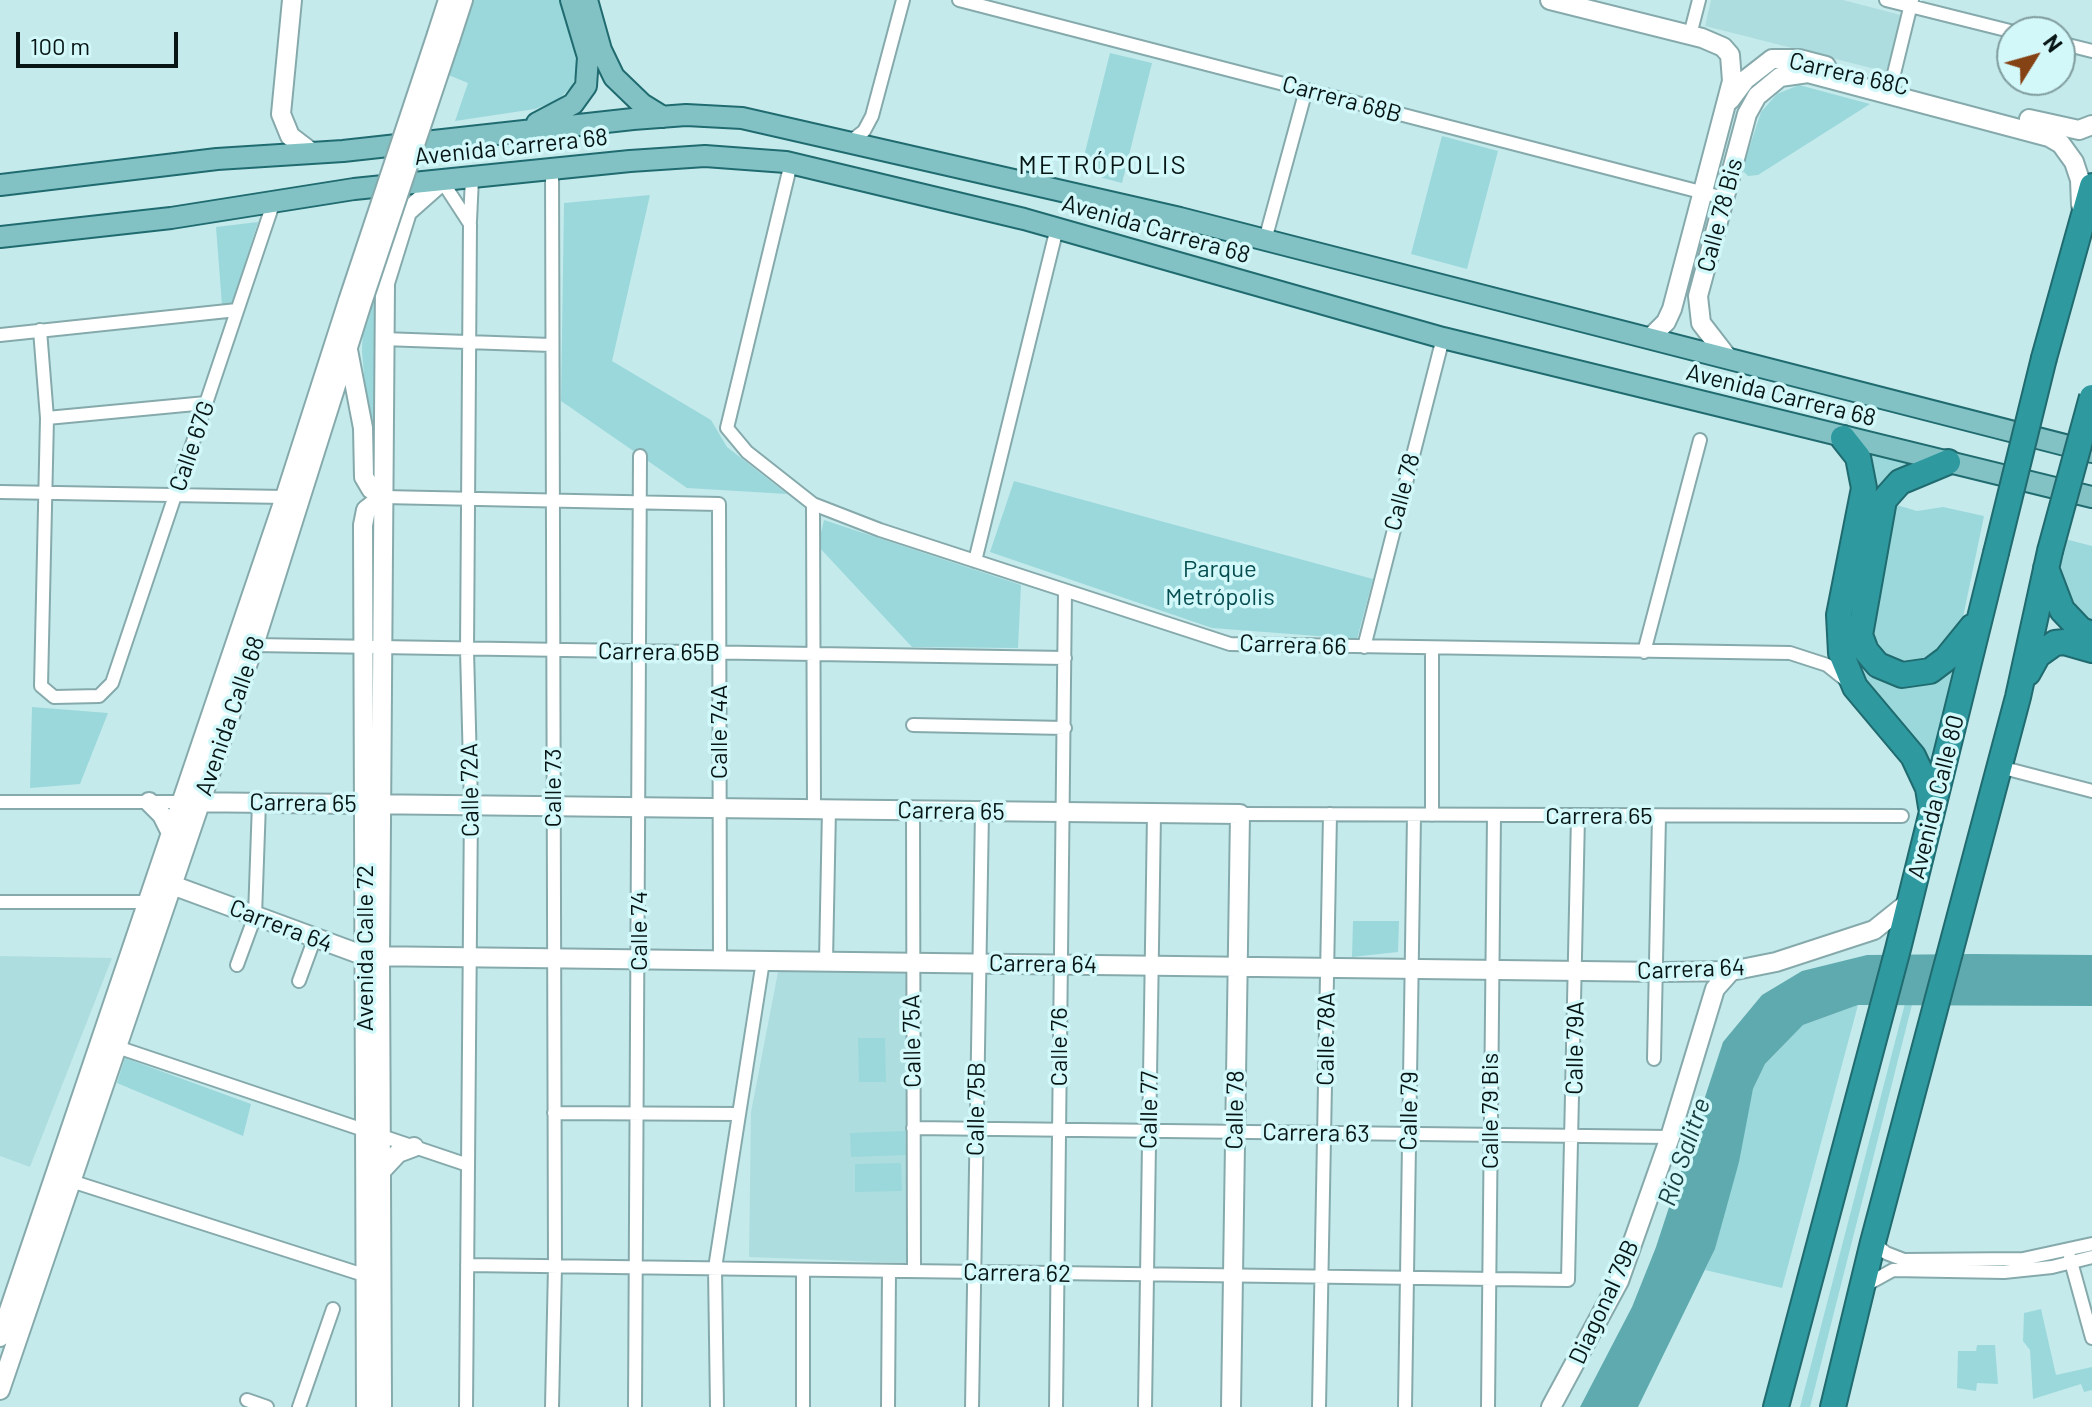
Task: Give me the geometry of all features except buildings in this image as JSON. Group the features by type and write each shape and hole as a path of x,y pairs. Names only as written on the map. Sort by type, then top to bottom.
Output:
{"highway":[{"name":"Avenida Calle 80","path":"1776,1407 1932,816 2044,358 2092,186"},
{"path":"1833,1407 1873,1242 2018,697 2048,560 2092,397"},
{"path":"1843,438 1858,457 1864,488 1839,615 1841,653 1855,687 1913,756 1928,788 1932,816"},
{"path":"1948,462 1900,482 1884,500 1860,635 1866,651 1878,665 1902,675 1918,674 1930,671 1946,659 1979,619"},
{"path":"2048,560 2062,610 2081,630 2092,634"},
{"path":"2018,697 2033,662 2044,649 2064,642 2092,650"}],"main road":[{"path":"292,0 281,114 290,136 311,152"},
{"path":"443,37 448,0"},
{"path":"443,37 463,0"},
{"path":"516,132 566,110 586,86 588,57 571,0"},
{"path":"587,0 601,50 614,77 642,104 663,117"},
{"path":"1550,0 1715,43 1730,55 1732,81 1725,109"},
{"name":"Avenida Calle 68","path":"0,1337 443,37"},
{"name":"Carrera 68C","path":"1725,109 1752,74 1772,59 1784,57 2032,126 2079,130 2092,125"},
{"name":"Carrera 68C","path":"1780,77 1808,73 1890,88"},
{"name":"Calle 78 Bis","path":"1728,358 1701,323 1697,306 1747,114 1757,96 1780,77"},
{"name":"Calle 78 Bis","path":"1651,337 1670,315 1725,109"},
{"name":"Avenida Carrera 68","path":"0,185 217,159 663,117 742,118 1265,240 2092,452"},
{"name":"Carrera 68C","path":"2032,126 2055,140 2074,162 2080,180 2081,225"},
{"name":"Avenida Carrera 68","path":"0,237 171,218 274,201 442,181 690,156 791,163 1057,228 1443,338 2092,497"},
{"name":"Avenida Calle 72","path":"366,1407 367,1276 375,1134 373,649 383,497 385,276 402,223 413,205 442,181"},
{"name":"Avenida Calle 68","path":"0,1390 254,645 348,348 354,303"},
{"path":"348,348 363,428 364,477 371,489 383,497"},
{"path":"149,802 162,815 171,833"},
{"name":"Carrera 65","path":"182,802 1240,814"},
{"name":"Calle 78","path":"1231,1407 1240,814"},
{"name":"Carrera 64","path":"172,885 314,940 372,957 1656,972 1731,971 1776,962 1874,930 1910,901"},
{"path":"1874,930 1887,936 1898,949"},
{"name":"Diagonal 79B","path":"1551,1407 1619,1281 1670,1137 1715,989 1731,971"},
{"name":"Avenida Calle 72","path":"375,1134 383,1169 382,1407"},
{"path":"383,1169 398,1153 414,1147"}],"street":[{"path":"851,141 864,131 872,116 903,0"},
{"name":"Carrera 68B","path":"959,0 1724,198"},
{"path":"1690,35 1699,0"},
{"path":"1886,0 1912,3 1996,27"},
{"path":"1890,88 1912,3"},
{"path":"1265,240 1306,90"},
{"name":"Carrera 66","path":"791,163 727,428 747,452 813,504 975,561 1230,644 1432,650 1790,653 1813,659 1855,687"},
{"name":"Calle 73","path":"552,169 555,1266 552,1407"},
{"name":"Calle 72A","path":"466,1407 471,805 467,499 472,178"},
{"path":"442,181 470,224"},
{"name":"Calle 67G","path":"47,492 41,679 45,692 54,697 99,696 108,690 274,201"},
{"path":"975,561 1057,228"},
{"path":"0,335 237,310"},
{"path":"40,330 47,418 47,492"},
{"name":"Calle 78","path":"1364,647 1443,338"},
{"path":"383,339 551,345"},
{"path":"47,418 206,403"},
{"path":"1644,652 1700,440"},
{"name":"Calle 74","path":"635,1407 640,960 637,503 640,456"},
{"path":"0,492 285,497"},
{"path":"383,497 637,503"},
{"name":"Calle 74A","path":"637,503 719,504 720,961"},
{"path":"813,504 813,654 822,809 826,961"},
{"name":"Calle 76","path":"1056,1407 1065,591"},
{"name":"Carrera 65B","path":"254,645 1065,658"},
{"path":"1432,650 1432,815"},
{"path":"913,725 1065,728"},
{"path":"2000,767 2092,791"},
{"name":"Carrera 65","path":"0,802 182,802"},
{"path":"237,965 255,916 259,803"},
{"name":"Calle 75A","path":"913,810 914,1271"},
{"name":"Calle 75B","path":"972,1407 982,811"},
{"name":"Calle 77","path":"1145,1407 1154,813"},
{"name":"Carrera 65","path":"1240,814 1902,816"},
{"name":"Calle 78A","path":"1319,1407 1330,814"},
{"name":"Calle 79","path":"1405,1407 1414,815"},
{"name":"Calle 79 Bis","path":"1488,1407 1494,815"},
{"name":"Calle 79A","path":"1568,1280 1578,816"},
{"path":"1654,1059 1659,816"},
{"path":"0,902 147,902"},
{"path":"299,981 314,940"},
{"path":"717,1407 715,1268 763,961"},
{"path":"117,1047 468,1165"},
{"path":"554,1113 739,1114"},
{"name":"Carrera 63","path":"913,1128 1670,1137"},
{"path":"71,1181 367,1276"},
{"path":"1873,1242 1886,1253 1904,1260 2021,1264"},
{"path":"2069,1257 2092,1244"},
{"path":"2069,1257 2092,1338"},
{"path":"1862,1288 1893,1270 2092,1257"},
{"name":"Carrera 62","path":"467,1265 1568,1280"},
{"path":"803,1270 803,1407"},
{"path":"888,1407 889,1271"},
{"path":"299,1407 333,1309"},
{"path":"247,1400 267,1407"}],"shaded area":[{"path":"1711,0 1843,0 1901,15 1887,72 1705,26"},
{"path":"1867,955 2092,955 2092,1006 1858,1005 1803,1025 1765,1064 1753,1089 1739,1162 1715,1249 1638,1407 1580,1407 1632,1307 1656,1247 1723,1042 1762,995 1802,971"},
{"path":"0,956 112,958 30,1167 0,1156"},
{"path":"778,972 906,972 908,1263 749,1257 751,1112"}],"green space":[{"path":"472,0 563,0 578,69 572,86 558,100 535,109 455,121 468,83 446,74"},
{"path":"1110,53 1152,63 1122,183 1080,172"},
{"path":"1799,85 1870,104 1758,175 1748,176 1742,170 1761,112 1777,94"},
{"path":"1442,136 1498,151 1467,269 1411,254"},
{"path":"650,195 612,361 711,420 727,447 787,494 687,488 561,401 564,203"},
{"path":"258,222 232,304 222,305 216,227"},
{"path":"379,276 376,475 372,470 362,351 363,327"},
{"path":"1864,448 1929,464 1879,496 1869,668 1956,660 1932,775 1884,713 1847,655 1846,606 1874,483"},
{"name":"Parque Metrópolis","path":"1014,481 1373,579 1357,639 1212,628 990,552"},
{"path":"1890,503 1917,511 1943,507 1984,516 1962,622 1935,662 1893,668 1869,645"},
{"path":"824,520 1021,585 1018,648 912,647 818,546"},
{"path":"2065,539 2092,546 2092,627 2075,618 2058,578"},
{"path":"32,707 108,713 80,784 30,788"},
{"path":"1353,921 1399,921 1398,952 1352,957"},
{"path":"1909,988 1916,989 1810,1407 1800,1407"},
{"path":"1858,1005 1782,1288 1705,1270 1715,1249 1753,1089 1765,1064 1803,1025"},
{"path":"858,1038 885,1038 886,1082 859,1082"},
{"path":"125,1058 251,1104 243,1136 117,1083"},
{"path":"905,1131 906,1155 851,1157 850,1133"},
{"path":"901,1163 902,1191 855,1192 855,1164"},
{"path":"2041,1309 2056,1375 2092,1367 2092,1390 2084,1392 2081,1384 2033,1399 2030,1350 2023,1341 2024,1313"},
{"path":"1977,1345 1995,1345 1998,1384 1977,1383 1976,1391 1957,1388 1958,1351 1976,1351"}],"district":[{"name":"METRÓPOLIS","path":"1103,165"}],"water label":[{"name":"Río Salitre","path":"1684,1152"}]}
